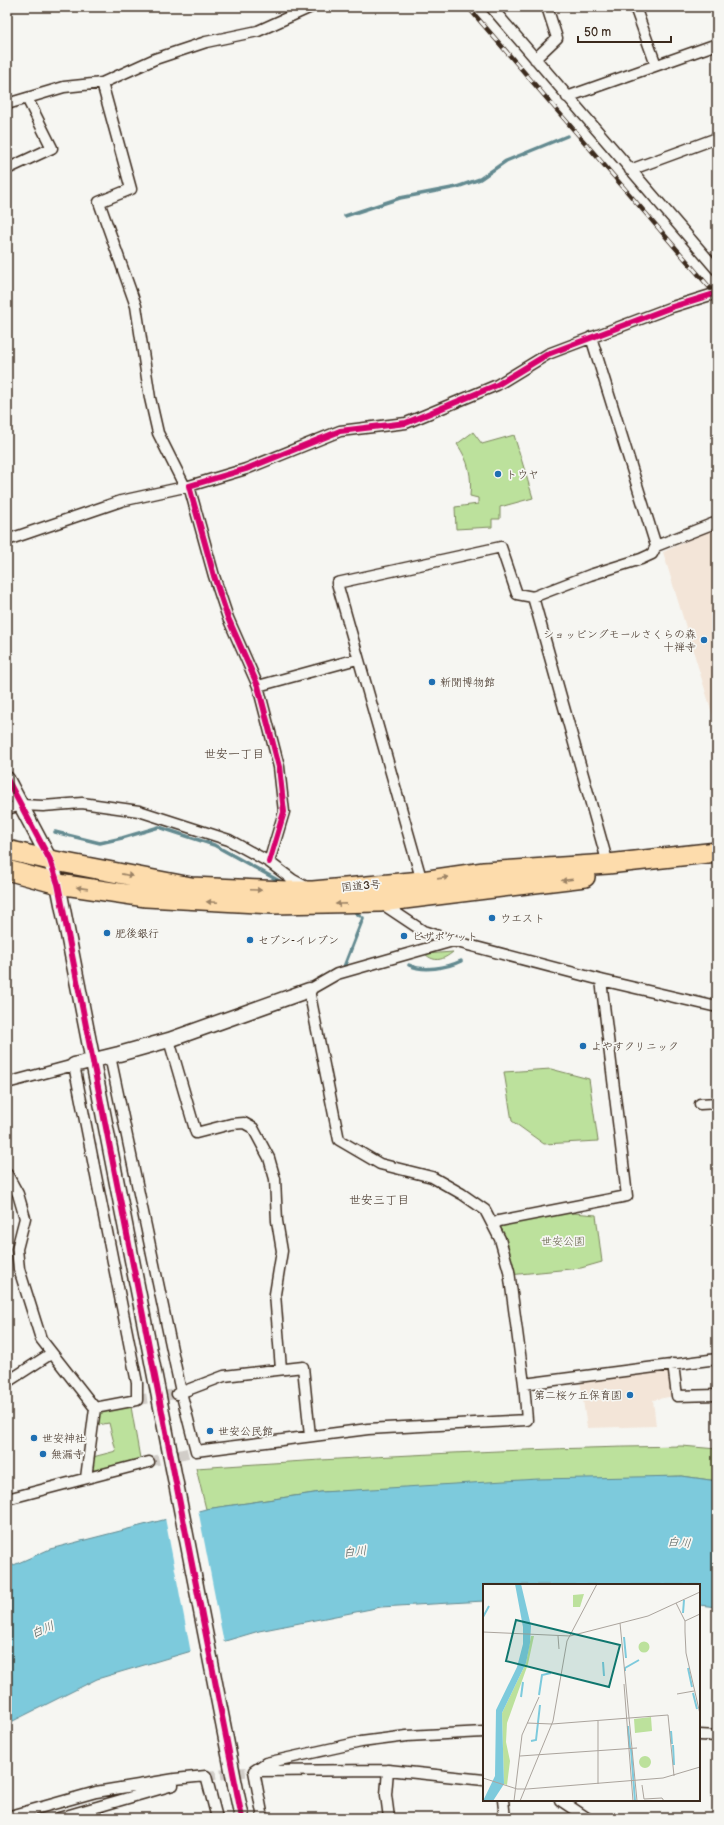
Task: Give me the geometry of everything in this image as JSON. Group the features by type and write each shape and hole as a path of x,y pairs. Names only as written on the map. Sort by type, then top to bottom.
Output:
{"highway":[{"name":"国道3号","path":"7,850 50,860 191,887 378,894"},
{"name":"国道3号","path":"424,889 484,872 608,864 717,852"},
{"name":"国道3号","path":"7,870 58,884 146,897 306,905 378,894 424,889 615,874 717,864"}],"street":[{"path":"7,104 64,87 102,83 155,59 206,42 258,31 312,7"},
{"path":"491,7 717,270"},
{"path":"535,59 557,38 547,7"},
{"path":"635,7 656,65"},
{"path":"567,97 717,44"},
{"path":"102,83 132,189 99,202 136,306 150,398 158,433 187,486 228,618 258,686 279,767 284,812 269,862"},
{"path":"7,169 52,148 27,98"},
{"path":"630,170 717,138"},
{"path":"7,540 121,501 187,486 246,469 340,431 406,423 497,385 548,354 591,337 717,293"},
{"path":"591,337 656,546"},
{"path":"424,889 336,583 501,547 517,594 533,597 641,559 652,554 656,546 717,522"},
{"path":"533,597 608,864"},
{"path":"258,686 357,659"},
{"path":"7,779 50,860 58,884 242,1818"},
{"path":"7,809 22,805 43,806 82,803 138,811 229,840 269,862 293,880 313,891"},
{"path":"378,894 423,931 453,941 600,980 717,1007"},
{"path":"7,1083 169,1040 309,990 337,974 453,941"},
{"path":"493,1225 499,1220 627,1196 600,980"},
{"path":"110,1056 179,1393 196,1451 368,1429 527,1420 524,1384 509,1271 500,1239 493,1225 485,1210 443,1183 432,1177 380,1164 339,1140 309,990"},
{"path":"169,1040 196,1133 231,1124 244,1123 253,1128 269,1158 276,1179 277,1221 282,1251 275,1294 281,1370"},
{"path":"74,1065 137,1383 137,1400 94,1408"},
{"path":"700,1104 717,1103"},
{"path":"7,1174 18,1194 25,1218 17,1249 19,1268 41,1339 94,1408 86,1478"},
{"path":"7,1382 52,1353"},
{"path":"524,1384 717,1359"},
{"path":"673,1364 677,1396 717,1395"},
{"path":"179,1393 224,1376 303,1367 310,1436"},
{"path":"7,1499 150,1462"},
{"path":"254,1770 266,1763 362,1742 407,1736 483,1732"},
{"path":"700,1735 717,1736"},
{"path":"254,1770 388,1770 483,1780"},
{"path":"254,1770 263,1818"},
{"path":"388,1770 386,1795 389,1818"},
{"path":"7,1817 96,1792 175,1779 206,1776"},
{"path":"59,1818 123,1798 206,1776"},
{"path":"206,1776 216,1818"},
{"path":"503,1801 505,1818"},
{"path":"562,1801 587,1818"}],"shaded area":[{"name":"ショッピングモールさくらの森 十禅寺","path":"717,527 717,729 663,552"},
{"path":"665,1369 671,1372 674,1396 653,1400 656,1426 587,1428 580,1380"}],"green space":[{"name":"トウヤ","path":"473,432 482,444 514,435 533,498 500,507 500,519 492,519 492,527 456,529 455,507 478,504 478,498 470,496 469,469 457,444"},
{"path":"453,952 442,959 432,959 425,954"},
{"path":"551,1069 589,1079 598,1141 544,1144 512,1121 504,1072"},
{"name":"世安公園","path":"562,1212 596,1215 602,1262 581,1268 509,1275 499,1230 503,1223"},
{"path":"130,1401 141,1464 86,1478 89,1458 116,1451 109,1423 92,1426 95,1408"},
{"path":"682,1446 717,1449 717,1481 682,1476 321,1492 206,1509 196,1468 439,1454"}],"water":[{"name":"白川","path":"682,1476 717,1481 717,1607 700,1605 700,1584 483,1584 483,1601 381,1607 259,1631 97,1679 7,1724 7,1568 50,1549 206,1509 321,1492 538,1479"}],"pier":[{"path":"198,1509 224,1643 191,1653 165,1518"}],"waterway":[{"path":"345,216 400,198 457,187 480,179 506,161 567,136"},
{"path":"55,832 100,843 159,827 214,845 281,882"},
{"path":"355,912 360,916"},
{"path":"344,967 363,918"},
{"path":"409,965 428,969 449,966 461,961"}],"tunnel":[{"path":"137,1400 177,1394"},
{"path":"149,1462 196,1451"},
{"path":"206,1776 254,1771"}],"railway":[{"path":"468,7 717,296"}],"cycle path":[{"path":"269,862 284,812 279,767 258,686 228,618 214,576 189,486 246,469 340,431 406,423 497,385 548,354 672,307 717,293"},
{"path":"7,779 50,860 58,884 242,1818"}],"place":[{"name":"トウヤ","path":"498,474"},
{"name":"ショッピングモールさくらの森 十禅寺","path":"704,640"},
{"name":"新聞博物館","path":"432,682"},
{"name":"ウエスト","path":"492,918"},
{"name":"肥後銀行","path":"107,933"},
{"name":"ピザポケット","path":"404,936"},
{"name":"セブン-イレブン","path":"250,940"},
{"name":"よやすクリニック","path":"583,1046"},
{"name":"第二桜ケ丘保育園","path":"630,1395"},
{"name":"世安公民館","path":"210,1431"},
{"name":"世安神社","path":"34,1438"},
{"name":"無漏寺","path":"43,1454"}],"district":[{"name":"世安一丁目","path":"234,754"},
{"name":"世安三丁目","path":"379,1200"}]}
